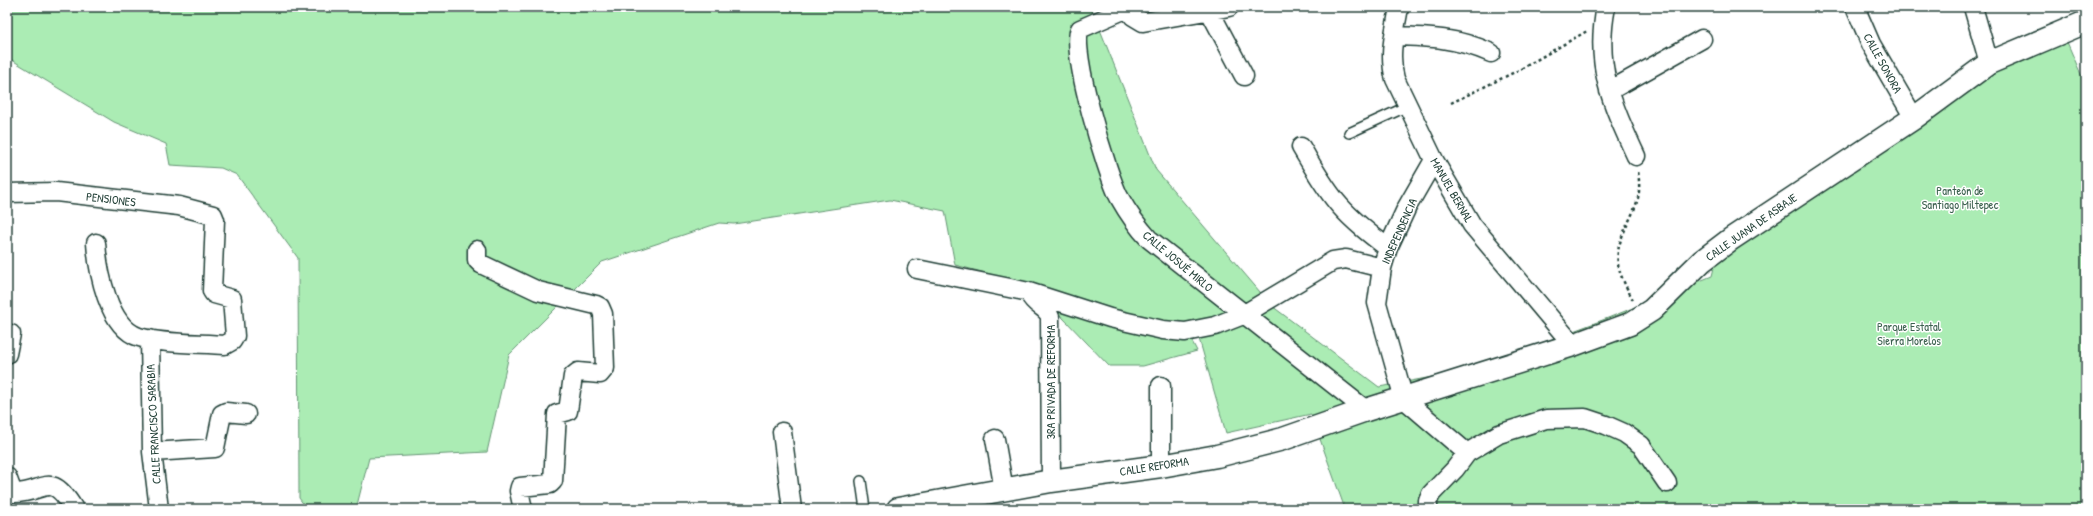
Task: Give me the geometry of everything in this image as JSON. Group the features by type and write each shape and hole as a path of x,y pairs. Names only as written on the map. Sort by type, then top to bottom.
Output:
{"street":[{"path":"1128,8 1137,20 1143,22 1229,7"},
{"name":"MANUEL BERNAL","path":"1398,7 1390,57 1392,68 1408,106 1434,160 1472,225 1573,345"},
{"name":"CALLE SONORA","path":"1855,7 1871,44 1914,118"},
{"path":"1973,7 1989,63"},
{"name":"CALLE JOSUÉ MIRLO","path":"1128,8 1080,29 1077,42 1085,84 1110,174 1122,202 1133,221 1149,239 1243,315 1366,410"},
{"path":"1210,10 1244,76"},
{"path":"1604,15 1601,42 1608,91 1636,156"},
{"name":"CALLE JUANA DE ASBAJE","path":"1404,399 1573,345 1640,318 1652,310 1702,261 1731,239 1914,118 1989,63 2086,22"},
{"path":"1394,36 1461,41 1491,53"},
{"path":"1608,91 1702,39"},
{"path":"1301,147 1339,206 1354,221 1388,248"},
{"name":"INDEPENDENCIA","path":"1404,399 1377,303 1382,268 1388,248 1407,207 1434,160"},
{"name":"PENSIONES","path":"10,192 56,192 179,206 213,215 215,220 212,291 214,294 232,299 234,336 232,342 225,345 150,339"},
{"path":"96,244 100,280 116,316 127,330 138,336 150,339"},
{"path":"477,250 477,260 487,267 538,291 600,307 603,314 605,368 600,374 578,372 573,376 568,410 557,414 553,481 550,484 520,487 519,491 523,509"},
{"path":"917,269 1029,292 1110,318 1164,330 1185,332 1202,330 1243,315 1333,262 1346,259 1382,268"},
{"name":"3RA PRIVADA DE REFORMA","path":"1029,292 1035,302 1047,310 1050,317 1051,481"},
{"path":"7,354 11,334"},
{"name":"CALLE FRANCISCO SARABIA","path":"150,339 152,452 159,509"},
{"path":"1161,386 1161,466"},
{"path":"1404,399 1467,453"},
{"name":"CALLE REFORMA","path":"898,509 1051,481 1161,466 1217,456 1283,439 1366,410 1404,399"},
{"path":"152,452 214,448 222,414 226,412 246,414"},
{"path":"1428,509 1428,501 1431,494 1467,453 1498,434 1546,419 1585,418 1624,433 1641,445 1667,483"},
{"path":"782,432 792,509"},
{"path":"995,439 1004,490"},
{"path":"7,477 14,493 46,485 53,486 67,498 74,509"}],"lane":[{"path":"1349,133 1408,106"},
{"path":"861,481 865,509"}],"path":[{"path":"1451,103 1519,70 1604,15"},
{"path":"1636,156 1639,188 1638,199 1625,225 1618,252 1618,269 1640,318"}],"green space":[{"name":"Parque Estatal Sierra Morelos","path":"7,7 1091,7 1156,170 1272,306 1379,387 1453,373 1490,362 1608,318 1712,276 1719,247 1957,91 2064,35 2086,86 2086,509 1345,509 1311,414 1226,433 1196,328 1183,324 1197,351 1143,366 1109,366 1042,296 1036,286 955,265 945,211 890,200 734,224 719,223 602,262 509,355 487,452 369,458 356,509 307,509 299,498 298,258 237,175 221,168 170,165 166,144 114,122 7,57"}],"park label":[{"name":"Panteón de Santiago Miltepec","path":"1960,197"}]}
